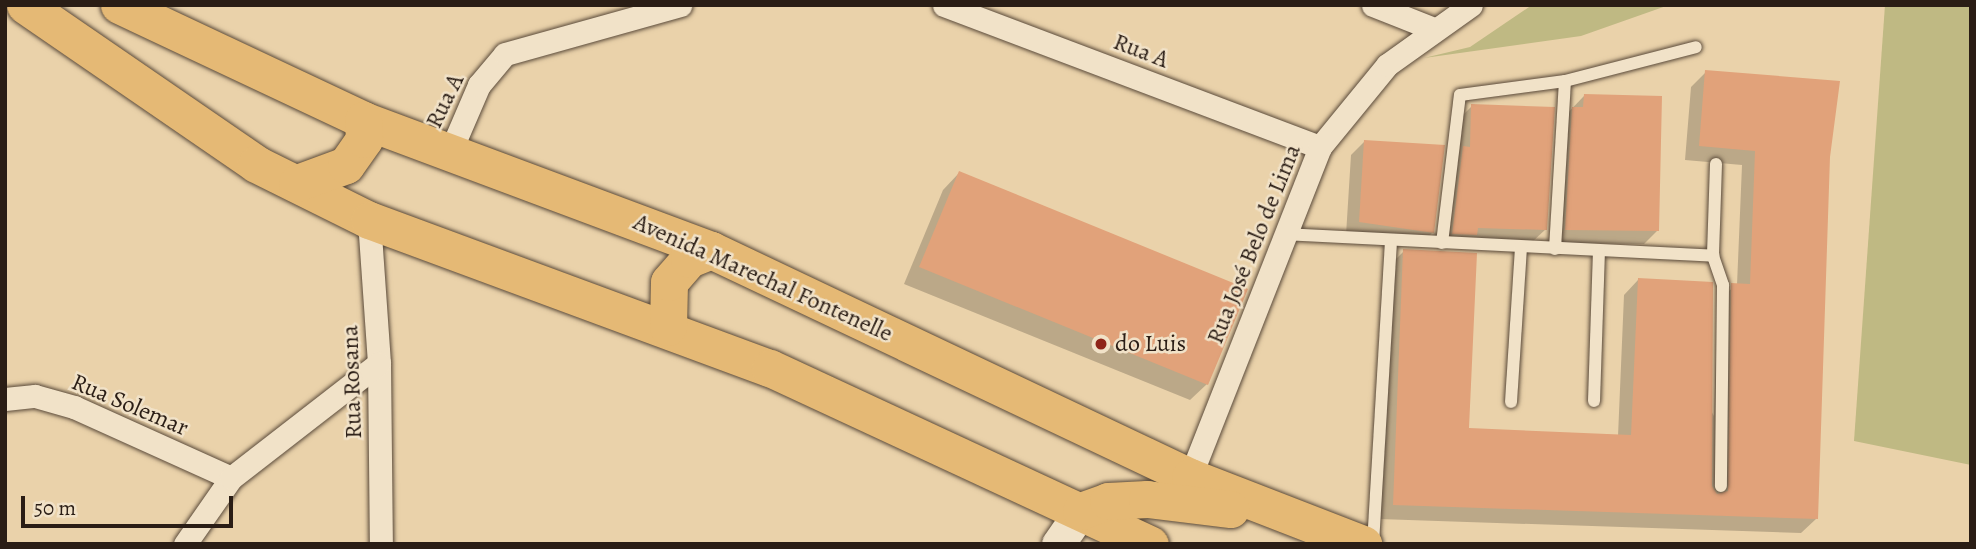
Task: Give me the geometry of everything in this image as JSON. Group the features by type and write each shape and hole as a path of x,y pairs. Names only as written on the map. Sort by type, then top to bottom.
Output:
{"main road":[{"path":"25,5 256,164 369,220 668,327 899,425 1067,534 1150,544"},
{"name":"Avenida Marechal Fontenelle","path":"119,5 363,120 451,150 711,250 1190,477 1289,520 1363,544"},
{"path":"296,183 346,165 364,139 363,120"},
{"path":"668,327 669,282 677,268 711,250"},
{"path":"1067,534 1108,500 1147,499 1289,520"}],"street":[{"name":"Rua A","path":"451,150 479,85 505,54 680,5"},
{"name":"Rua A","path":"944,5 1320,147"},
{"path":"1373,5 1431,28"},
{"name":"Rua José Belo de Lima","path":"1190,477 1320,147 1387,65 1431,28 1471,5"},
{"name":"Rua Rosana","path":"369,220 379,363 381,544"},
{"path":"185,544 231,478 379,363"},
{"name":"Rua Solemar","path":"5,399 36,396 74,407 231,478"}],"lane":[{"path":"1442,243 1460,95 1565,80 1696,47"},
{"path":"1555,249 1565,80"},
{"path":"1716,164 1713,256 1723,285 1721,486"},
{"path":"1284,234 1713,256"},
{"path":"1373,544 1391,241"},
{"path":"1511,402 1521,247"},
{"path":"1594,401 1599,251"}],"shaded area":[{"path":"1532,5 1669,5 1581,36 1424,58 1470,47"},
{"path":"1885,5 1971,5 1971,465 1854,441"}],"building":[{"path":"1705,70 1840,81 1830,157 1818,519 1393,505 1403,249 1477,253 1469,428 1631,435 1638,278 1713,282 1712,486 1717,494 1728,491 1731,283 1750,284 1755,151 1699,146"},
{"path":"1584,94 1662,96 1659,231 1565,230 1572,107 1583,107"},
{"path":"1471,104 1555,107 1547,230 1478,228 1477,235 1452,234 1463,146 1470,147"},
{"path":"1364,140 1445,145 1434,233 1359,222"},
{"path":"959,171 1248,289 1208,385 919,267"}],"place":[{"name":"do Luis","path":"1101,344"}]}
